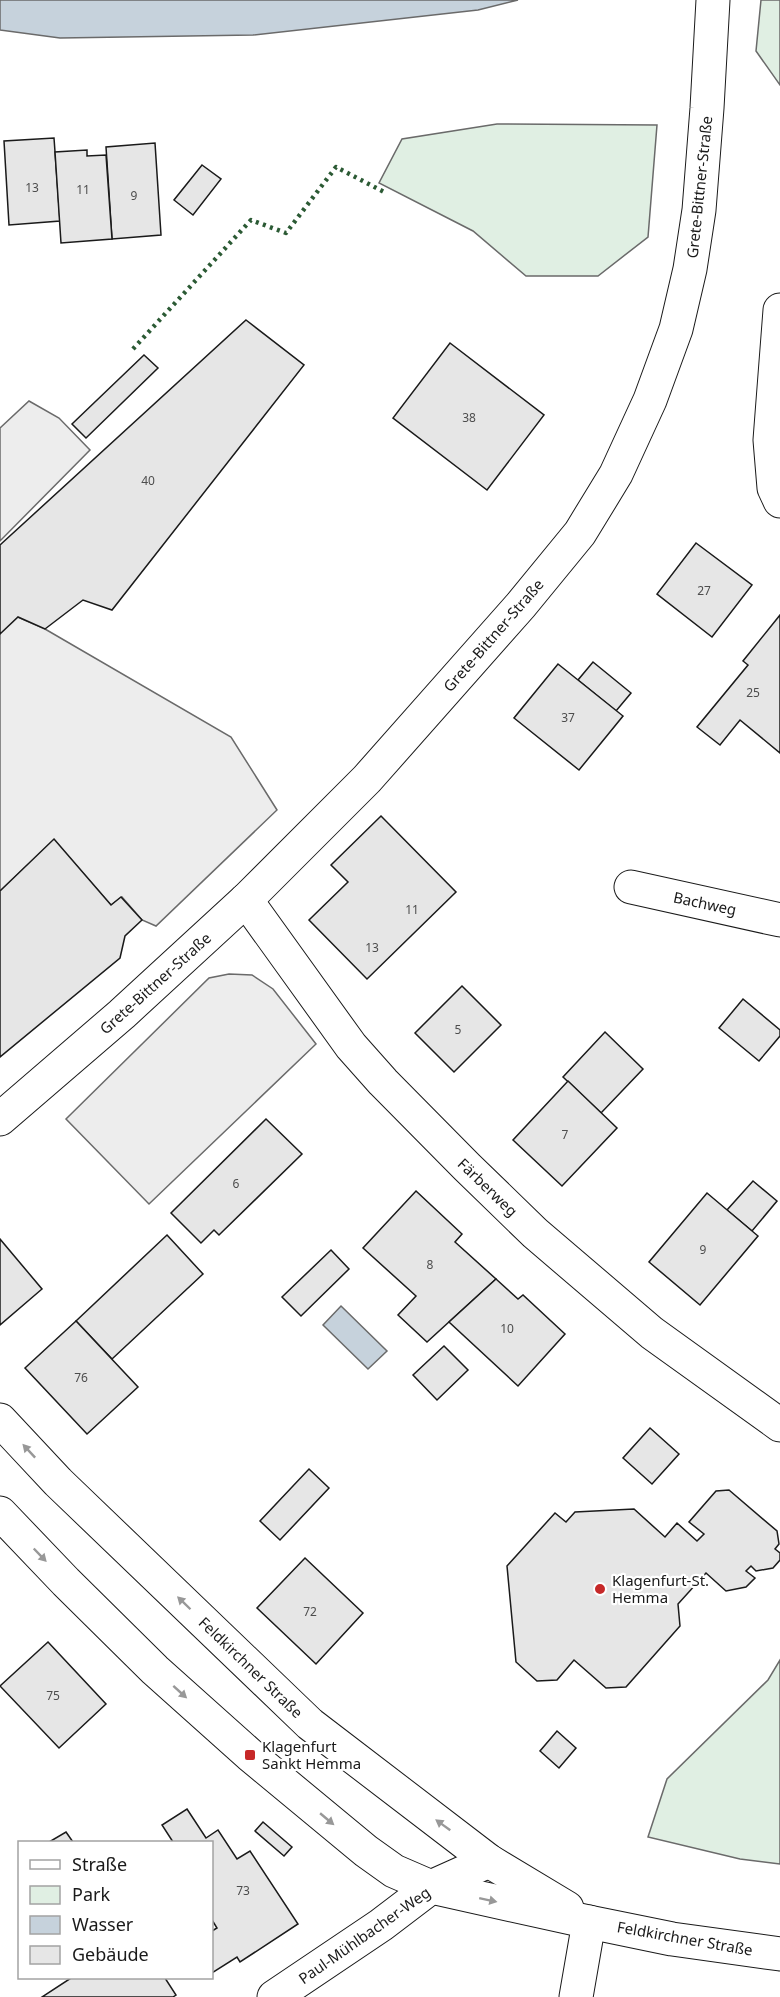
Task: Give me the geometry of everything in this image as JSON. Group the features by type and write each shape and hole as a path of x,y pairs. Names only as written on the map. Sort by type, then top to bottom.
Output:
{"street":[{"name":"Grete-Bittner-Straße","path":"0,1119 122,1014 246,900 367,779 521,604 580,533 616,474 650,400 676,328 690,269 700,199 712,8"},
{"path":"780,310 770,440 774,488 780,501"},
{"name":"Bachweg","path":"631,887 780,920"},
{"name":"Färberweg","path":"246,900 351,1046 383,1082 467,1167 535,1233 652,1333 780,1425"},
{"name":"Feldkirchner Straße","path":"0,1420 58,1482 310,1724 489,1861 589,1922"},
{"name":"Feldkirchner Straße","path":"0,1513 155,1670 250,1755 366,1851 394,1871 431,1887 589,1922 672,1939 780,1954"},
{"name":"Paul-Mühlbacher-Weg","path":"274,1997 381,1925 431,1887 489,1861"},
{"path":"576,1997 589,1922"}],"green space":[{"path":"761,0 780,0 780,85 756,51"},
{"path":"497,124 657,125 648,237 598,276 526,276 473,231 379,183 402,139"},
{"path":"780,1660 780,1864 740,1859 648,1837 667,1779 768,1680"}],"shaded area":[{"path":"29,401 59,418 90,450 0,541 0,428"},
{"path":"0,602 18,617 45,629 231,737 277,810 156,926 142,920 122,897 111,905 54,840 0,891"},
{"path":"229,974 252,975 273,989 316,1044 149,1204 66,1119 209,978"}],"water":[{"path":"0,0 518,0 478,10 253,35 60,38 0,30"},
{"path":"341,1306 387,1351 368,1369 323,1325"}],"building":[{"path":"54,138 60,221 9,225 4,141"},
{"path":"155,143 161,235 112,239 106,147"},
{"path":"87,150 87,156 106,155 112,239 61,243 55,152"},
{"path":"202,165 221,179 193,215 174,200"},
{"path":"246,320 304,365 112,610 83,600 45,629 18,617 0,634 0,545"},
{"path":"450,343 544,415 487,490 393,418"},
{"path":"144,355 158,368 86,438 72,424"},
{"path":"696,543 752,585 712,637 657,594"},
{"path":"780,615 780,753 740,720 720,745 697,727 748,665 743,661"},
{"path":"593,662 631,693 616,711 578,680"},
{"path":"558,664 623,716 579,770 514,718"},
{"path":"381,816 456,892 367,979 309,920 348,882 331,865"},
{"path":"54,839 111,905 121,897 142,920 125,936 120,958 0,1057 0,891"},
{"path":"462,986 501,1025 454,1072 415,1033"},
{"path":"743,999 780,1030 780,1036 759,1061 719,1028"},
{"path":"605,1032 643,1069 601,1113 563,1077"},
{"path":"568,1081 617,1128 562,1186 513,1140"},
{"path":"266,1119 302,1154 219,1235 214,1230 201,1243 171,1213"},
{"path":"753,1181 777,1201 752,1231 727,1210"},
{"path":"416,1191 462,1234 455,1242 496,1279 427,1342 398,1315 416,1296 363,1248"},
{"path":"707,1193 758,1236 700,1305 649,1262"},
{"path":"167,1235 203,1274 112,1359 76,1321"},
{"path":"0,1239 42,1289 0,1325"},
{"path":"331,1250 349,1269 301,1316 282,1297"},
{"path":"496,1279 518,1299 523,1295 565,1334 518,1386 449,1322"},
{"path":"76,1321 138,1387 87,1434 25,1368"},
{"path":"444,1346 468,1370 437,1400 413,1375"},
{"path":"650,1428 679,1454 652,1484 623,1458"},
{"path":"309,1469 329,1488 280,1540 260,1521"},
{"name":"Klagenfurt-St. Hemma","path":"729,1490 777,1531 779,1544 775,1549 780,1553 780,1560 773,1568 756,1571 751,1566 746,1571 755,1578 746,1587 726,1591 706,1573 678,1604 680,1626 626,1687 606,1688 574,1660 557,1680 537,1681 516,1662 507,1566 555,1513 566,1522 575,1512 634,1509 665,1537 677,1523 697,1541 704,1534 689,1522 716,1491"},
{"path":"305,1558 363,1613 316,1664 257,1608"},
{"path":"48,1642 106,1704 59,1748 0,1686"},
{"path":"557,1731 576,1748 559,1768 540,1751"},
{"path":"187,1809 206,1838 218,1830 237,1859 250,1851 298,1924 240,1962 237,1957 213,1972 213,1930 217,1928 213,1922 213,1841 172,1841 162,1825"},
{"path":"263,1822 292,1847 284,1856 255,1831"},
{"path":"66,1832 72,1841 51,1841"},
{"path":"69,1979 166,1979 176,1995 173,1997 42,1997"}],"hedge":[{"path":"133,349 251,220 286,233 336,167 386,193"}],"place":[{"name":"Klagenfurt-St. Hemma","path":"600,1589"},
{"name":"Klagenfurt Sankt Hemma","path":"250,1755"}]}
